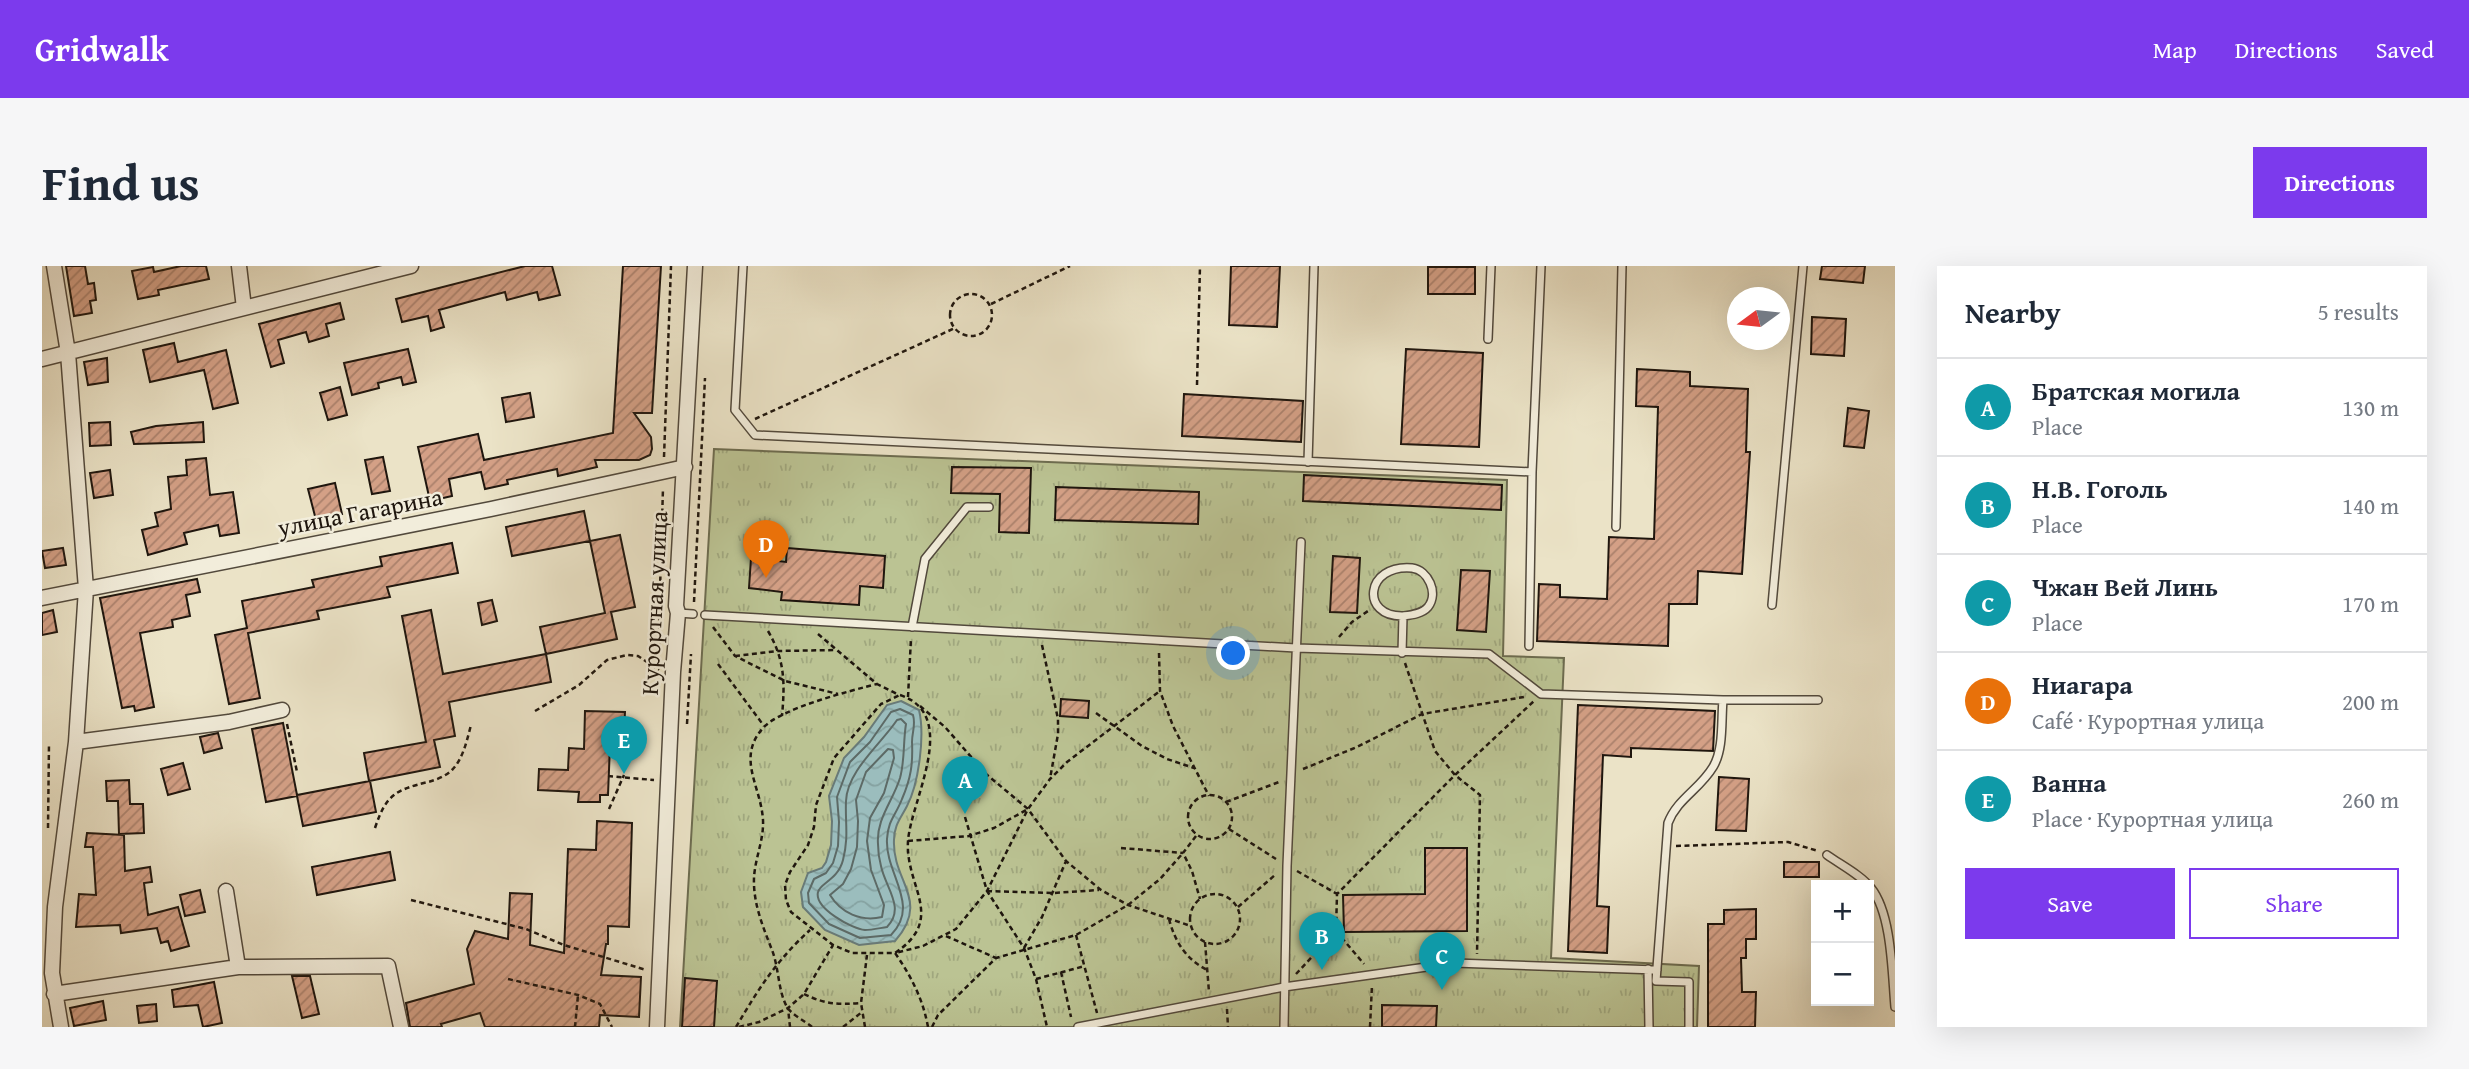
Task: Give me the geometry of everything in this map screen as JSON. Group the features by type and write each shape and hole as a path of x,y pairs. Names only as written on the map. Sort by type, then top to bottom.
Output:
{"street":[{"path":"54,266 68,353 86,589 76,742 49,909 54,994 61,1027"},
{"path":"239,266 244,307"},
{"path":"42,359 411,266"},
{"name":"Курортная улица","path":"657,1027 695,266"},
{"name":"улица Гагарина","path":"42,598 491,509 685,467"},
{"path":"76,742 284,715"},
{"path":"226,891 238,967"},
{"path":"54,994 238,967 388,966 401,1027"}],"lane":[{"path":"743,266 735,410 755,435 1532,472"},
{"path":"1308,462 1314,266"},
{"path":"1488,339 1491,266"},
{"path":"1529,646 1532,472 1541,266"},
{"path":"1616,527 1622,266"},
{"path":"1772,605 1803,266"},
{"path":"912,627 925,559 967,507 989,507"},
{"path":"1284,1027 1283,987 1300,542"},
{"path":"1414,568 1426,574 1432,599 1427,608 1417,614 1403,616 1391,616 1376,604 1373,592 1376,581 1384,574 1396,569 1414,568"},
{"path":"678,613 693,614"},
{"path":"705,615 1296,648 1489,654 1541,694 1818,701"},
{"path":"1402,653 1403,616"},
{"path":"1649,1026 1652,970 1668,823 1672,813 1714,766 1718,755 1723,700"},
{"path":"1827,855 1870,886 1879,900 1887,933 1895,1007"},
{"path":"1075,1027 1283,987 1455,963 1652,970"},
{"path":"1652,970 1656,981 1689,982 1689,1027"}],"path":[{"path":"660,591 671,266"},
{"path":"990,305 1070,266"},
{"path":"1197,385 1200,266"},
{"path":"971,293 979,295 990,305 992,317 983,332 968,336 955,328 950,312 957,299 971,293"},
{"path":"746,423 955,328"},
{"path":"693,614 706,370"},
{"path":"535,711 579,685 607,660 627,655 638,656 658,670 660,604"},
{"path":"1331,648 1352,622 1376,604"},
{"path":"705,615 734,656 785,681 838,694"},
{"path":"761,619 778,651 785,681 782,716"},
{"path":"801,621 877,684 908,698 945,727 986,774 1028,809 1066,861 1101,890 1128,905 1191,926"},
{"path":"908,698 912,627"},
{"path":"1039,634 1058,719 1050,779"},
{"path":"1160,641 1160,691 1173,726 1209,796"},
{"path":"734,656 778,651 838,650"},
{"path":"1402,653 1434,751 1455,775 1480,795 1477,964"},
{"path":"718,664 764,726"},
{"path":"790,1027 788,1008 758,909 754,878 764,834 763,816 749,763 753,742 764,726 782,716 838,694 877,684"},
{"path":"900,695 881,704 834,758 816,805 811,836 785,885 786,900 791,912 833,945 852,953 895,953 946,936 956,929 987,891 1028,809 1050,779 1067,762 1160,691"},
{"path":"1226,802 1290,778 1304,768 1357,747 1422,714 1541,694"},
{"path":"1370,1027 1372,974 1336,931 1337,894 1455,775 1541,694"},
{"path":"895,953 916,935 921,922 921,904 910,867 908,841 911,820 926,778 931,748 928,725 919,705"},
{"path":"1096,713 1142,746 1167,759 1194,768"},
{"path":"284,715 297,772"},
{"path":"375,828 381,810 391,795 402,788 436,780 451,772 459,761 471,725"},
{"path":"48,743 48,831"},
{"path":"608,776 668,782"},
{"path":"609,809 624,776"},
{"path":"1209,796 1226,802 1232,815 1229,829 1220,837 1210,840 1196,835 1188,822 1189,808 1196,800 1209,796"},
{"path":"908,841 969,836 994,828 1028,809"},
{"path":"965,817 987,891 1024,948 1036,979 1047,1027"},
{"path":"930,1027 938,1014 996,958 1076,935 1128,905 1160,879 1196,835"},
{"path":"1666,847 1788,842 1827,855"},
{"path":"1121,848 1183,853"},
{"path":"1183,853 1192,871 1200,899"},
{"path":"1024,948 1054,892 1066,861"},
{"path":"1238,907 1287,866"},
{"path":"987,891 1101,890"},
{"path":"1216,894 1225,895 1238,907 1240,924 1231,939 1214,944 1205,942 1194,933 1191,912 1200,899 1216,894"},
{"path":"411,900 526,929 564,945 659,974"},
{"path":"1169,919 1183,951 1207,970"},
{"path":"737,1027 762,982 811,930"},
{"path":"1283,987 1336,931"},
{"path":"1076,935 1099,1023"},
{"path":"946,936 996,958"},
{"path":"1205,942 1210,1002"},
{"path":"737,1027 759,1022 788,1008 804,994 833,945"},
{"path":"895,953 909,973 930,1027"},
{"path":"865,1027 861,1003 867,954"},
{"path":"1036,979 1085,966"},
{"path":"1061,972 1075,1027"},
{"path":"508,979 578,995 600,1004 612,1027"},
{"path":"804,994 825,1003 861,1003"},
{"path":"575,1027 578,995"},
{"path":"1227,999 1228,1027"},
{"path":"788,1008 812,1027"},
{"path":"843,1027 862,1012"}],"green space":[{"path":"714,449 1507,480 1503,656 1564,658 1551,958 1699,966 1697,1027 680,1027"}],"water":[{"path":"901,701 919,710 921,720 920,759 915,785 894,835 895,855 910,902 910,914 895,941 859,945 825,930 803,907 801,892 808,873 822,868 826,862 831,845 829,796 844,758 864,737 887,705"}],"building":[{"path":"66,266 85,266 88,284 94,283 96,300 90,301 92,313 74,316"},
{"path":"181,266 206,266 209,279 158,290 159,295 138,299 132,271 153,267 154,272"},
{"path":"525,266 552,266 560,295 539,300 537,292 507,300 505,292 439,310 444,327 431,331 428,316 402,322 396,299"},
{"path":"623,266 661,266 652,413 634,413 651,437 650,455 639,460 595,460 597,467 558,476 557,469 507,480 508,484 485,489 481,472 449,479 452,496 430,501 418,447 478,434 484,460 613,433"},
{"path":"1231,266 1280,266 1277,327 1229,325"},
{"path":"1822,266 1865,266 1863,283 1820,279"},
{"path":"1428,267 1475,267 1475,294 1428,294"},
{"path":"340,303 344,319 326,324 329,336 309,342 306,332 278,340 284,363 271,367 259,324"},
{"path":"1812,317 1846,319 1844,356 1811,354"},
{"path":"174,343 178,362 226,350 238,403 213,409 204,370 150,382 143,350"},
{"path":"408,349 416,382 403,385 401,377 378,383 379,388 352,395 344,363"},
{"path":"1406,349 1483,353 1479,447 1401,444"},
{"path":"107,358 108,382 88,385 84,362"},
{"path":"1637,369 1690,372 1690,386 1748,389 1746,452 1750,452 1742,574 1698,571 1697,604 1669,604 1668,646 1537,641 1539,584 1560,585 1560,597 1607,599 1609,537 1654,539 1658,407 1636,406"},
{"path":"340,387 347,415 328,420 320,393"},
{"path":"530,393 534,417 506,422 502,398"},
{"path":"1184,394 1303,401 1301,442 1182,436"},
{"path":"1848,408 1869,411 1864,448 1844,446"},
{"path":"110,422 111,445 90,446 89,423"},
{"path":"203,422 204,442 134,444 131,432 156,426"},
{"path":"383,457 390,491 372,494 365,460"},
{"path":"206,458 210,495 233,492 239,533 220,536 218,525 184,533 187,544 148,555 142,530 158,526 155,513 171,509 168,477 187,475 186,460"},
{"path":"952,467 1031,468 1029,533 999,532 1000,494 951,493"},
{"path":"110,470 113,495 94,498 90,473"},
{"path":"1304,475 1502,485 1501,510 1303,501"},
{"path":"335,483 342,514 316,520 308,489"},
{"path":"1056,487 1199,492 1198,524 1055,520"},
{"path":"584,511 590,541 512,556 506,527"},
{"path":"620,535 635,607 611,612 617,639 546,654 540,627 605,613 590,541"},
{"path":"452,543 458,573 387,587 390,597 317,611 319,619 248,633 260,698 229,704 215,635 247,628 242,601 314,587 312,580 382,566 380,557"},
{"path":"63,548 66,565 45,568 42,551"},
{"path":"787,548 885,556 883,588 860,586 859,605 781,600 782,592 749,588 751,558 786,562"},
{"path":"1333,556 1360,558 1357,613 1330,612"},
{"path":"1461,570 1490,571 1486,632 1457,630"},
{"path":"197,579 200,592 186,595 190,616 172,620 173,627 140,633 154,707 135,711 134,706 122,708 100,598"},
{"path":"492,600 497,621 482,625 478,603"},
{"path":"53,610 57,632 42,635 42,613"},
{"path":"431,610 443,674 546,654 551,682 449,702 455,736 434,740 440,767 369,781 364,753 426,742 402,616"},
{"path":"1061,699 1089,701 1088,718 1060,716"},
{"path":"1578,705 1715,711 1713,751 1631,748 1631,757 1603,755 1597,906 1609,907 1607,953 1568,951"},
{"path":"585,711 625,712 623,746 610,745 608,795 600,795 600,802 578,802 579,792 538,790 539,769 568,770 569,748 584,749"},
{"path":"283,723 297,795 370,781 376,812 303,826 297,796 266,802 252,729"},
{"path":"218,733 222,748 204,753 200,737"},
{"path":"183,763 190,789 168,795 161,769"},
{"path":"1719,777 1749,779 1746,831 1716,830"},
{"path":"129,780 130,804 143,804 144,833 119,834 118,801 107,801 106,781"},
{"path":"597,821 632,823 629,927 608,926 608,944 601,975 641,977 639,1017 600,1015 599,1027 485,1027 480,1013 441,1024 442,1027 410,1027 406,1003 474,984 467,949 475,931 508,939 510,893 532,894 530,945 564,953 568,849 596,850"},
{"path":"87,833 124,835 125,871 150,867 152,882 144,883 148,915 178,907 189,946 171,951 168,941 161,943 157,928 121,933 120,925 76,927 79,894 96,895 93,847 85,847"},
{"path":"1425,848 1467,848 1467,931 1344,932 1343,895 1425,894"},
{"path":"390,852 395,880 317,895 312,867"},
{"path":"1784,862 1819,862 1819,877 1784,877"},
{"path":"200,890 205,912 185,916 180,895"},
{"path":"1756,909 1756,939 1746,939 1746,958 1741,958 1742,992 1756,992 1755,1027 1708,1027 1708,924 1724,924 1724,910"},
{"path":"292,976 310,976 319,1014 302,1018"},
{"path":"685,978 717,981 714,1027 682,1027"},
{"path":"214,982 222,1023 203,1027 198,1005 174,1007 172,990"},
{"path":"103,1001 106,1020 74,1026 70,1008"},
{"path":"156,1004 157,1021 139,1023 137,1006"},
{"path":"1382,1005 1437,1006 1436,1027 1382,1027"}],"place":[{"name":"Ниагара","path":"766,578"},
{"name":"Ванна","path":"624,774"},
{"name":"Братская могила","path":"965,814"},
{"name":"Н.В. Гоголь","path":"1322,970"},
{"name":"Чжан Вей Линь","path":"1442,990"}]}
